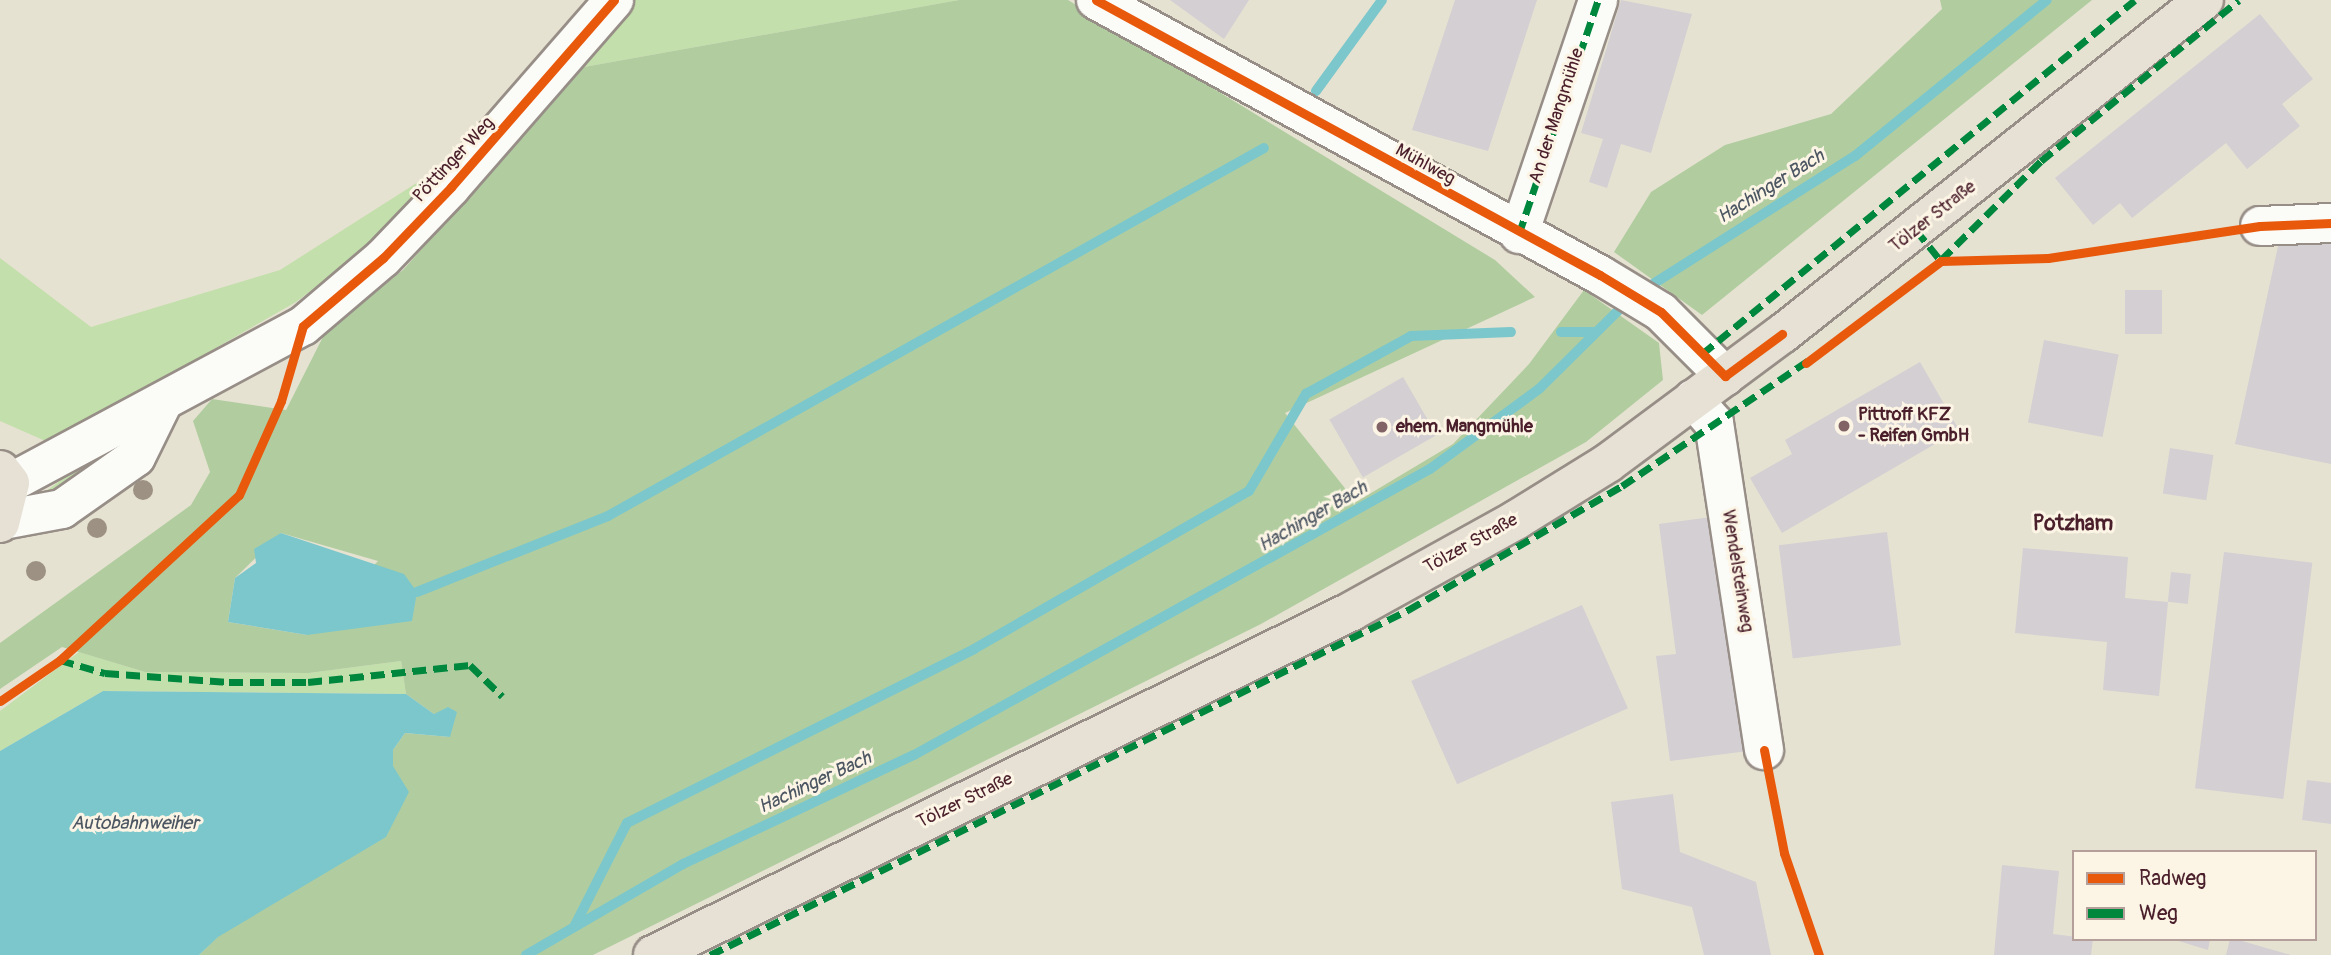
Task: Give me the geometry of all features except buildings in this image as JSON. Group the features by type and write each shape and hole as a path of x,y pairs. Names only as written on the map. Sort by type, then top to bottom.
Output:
{"main road":[{"name":"Tölzer Straße","path":"653,955 1352,611 1516,520 1725,376 2204,0"},
{"path":"1,522 5,476"}],"street":[{"name":"Pöttinger Weg","path":"5,476 162,404 303,326 383,258 567,60 614,0"},
{"name":"Mühlweg","path":"1096,0 1519,234 1600,275 1661,312 1725,376"},
{"name":"An der Mangmühle","path":"1519,234 1598,0"},
{"path":"2260,226 2331,223"},
{"name":"Wendelsteinweg","path":"1693,399 1714,423 1764,750"},
{"path":"1,522 62,509 136,457 162,404"}],"green space":[{"path":"631,0 959,0 584,67"},
{"path":"959,0 1068,0 1495,260 1535,297 1285,413 1356,502 1453,444 1529,364 1584,290 1659,343 1663,380 1586,442 1261,624 593,955 199,955 393,766 393,750 405,733 450,737 434,714 406,694 401,661 309,673 145,672 62,647 0,689 0,643 191,505 210,472 193,421 212,399 286,410 327,329 403,270 584,67","holes":["281,533 378,561 307,635 228,622 235,578"]},
{"path":"1940,0 2092,0 1702,315 1614,252 1651,192 1725,145 1831,114 1942,9"},
{"path":"437,170 371,245 296,302 50,443 0,421 0,258 91,327 280,270"},
{"path":"134,436 54,500 42,494 113,442"},
{"path":"79,652 145,672 309,673 401,661 406,694 103,691 0,751 0,711"}],"water":[{"path":"281,533 404,574 417,592 412,621 307,635 228,622 235,578 256,563 254,549"},
{"name":"Autobahnweiher","path":"103,691 406,694 434,714 448,707 457,712 450,737 405,733 393,750 393,766 409,792 386,837 218,937 199,955 0,955 0,751"}],"waterway":[{"path":"1316,91 1382,0"},
{"name":"Hachinger Bach","path":"1642,291 1855,156 2047,0"},
{"path":"417,592 608,516 1264,148"},
{"name":"Hachinger Bach","path":"526,955 683,864 914,755 1430,469 1539,389 1629,300"},
{"path":"574,927 627,823 974,649 1249,491 1306,394 1411,336 1511,332"},
{"path":"1561,332 1593,332"}],"marked path":[{"path":"1519,234 1598,0"},
{"path":"1702,354 2135,0"},
{"path":"1941,260 2041,161 2239,0"},
{"path":"1916,230 1941,261"},
{"path":"710,955 1408,610 1622,486 1810,359"},
{"path":"60,660 105,673 229,682 308,682 470,665 502,696"}],"cycle path":[{"path":"0,701 60,660 239,495 281,401 303,326 383,258 451,187 614,0"},
{"path":"1096,0 1600,275 1661,312 1725,376 1782,334"},
{"path":"1806,363 1941,261 2048,258 2260,226 2331,223"},
{"path":"1764,750 1784,853 1819,955"}],"place":[{"name":"Pittroff KFZ - Reifen GmbH","path":"1844,426"},
{"name":"ehem. Mangmühle","path":"1382,427"}],"district":[{"name":"Potzham","path":"2073,524"}]}
